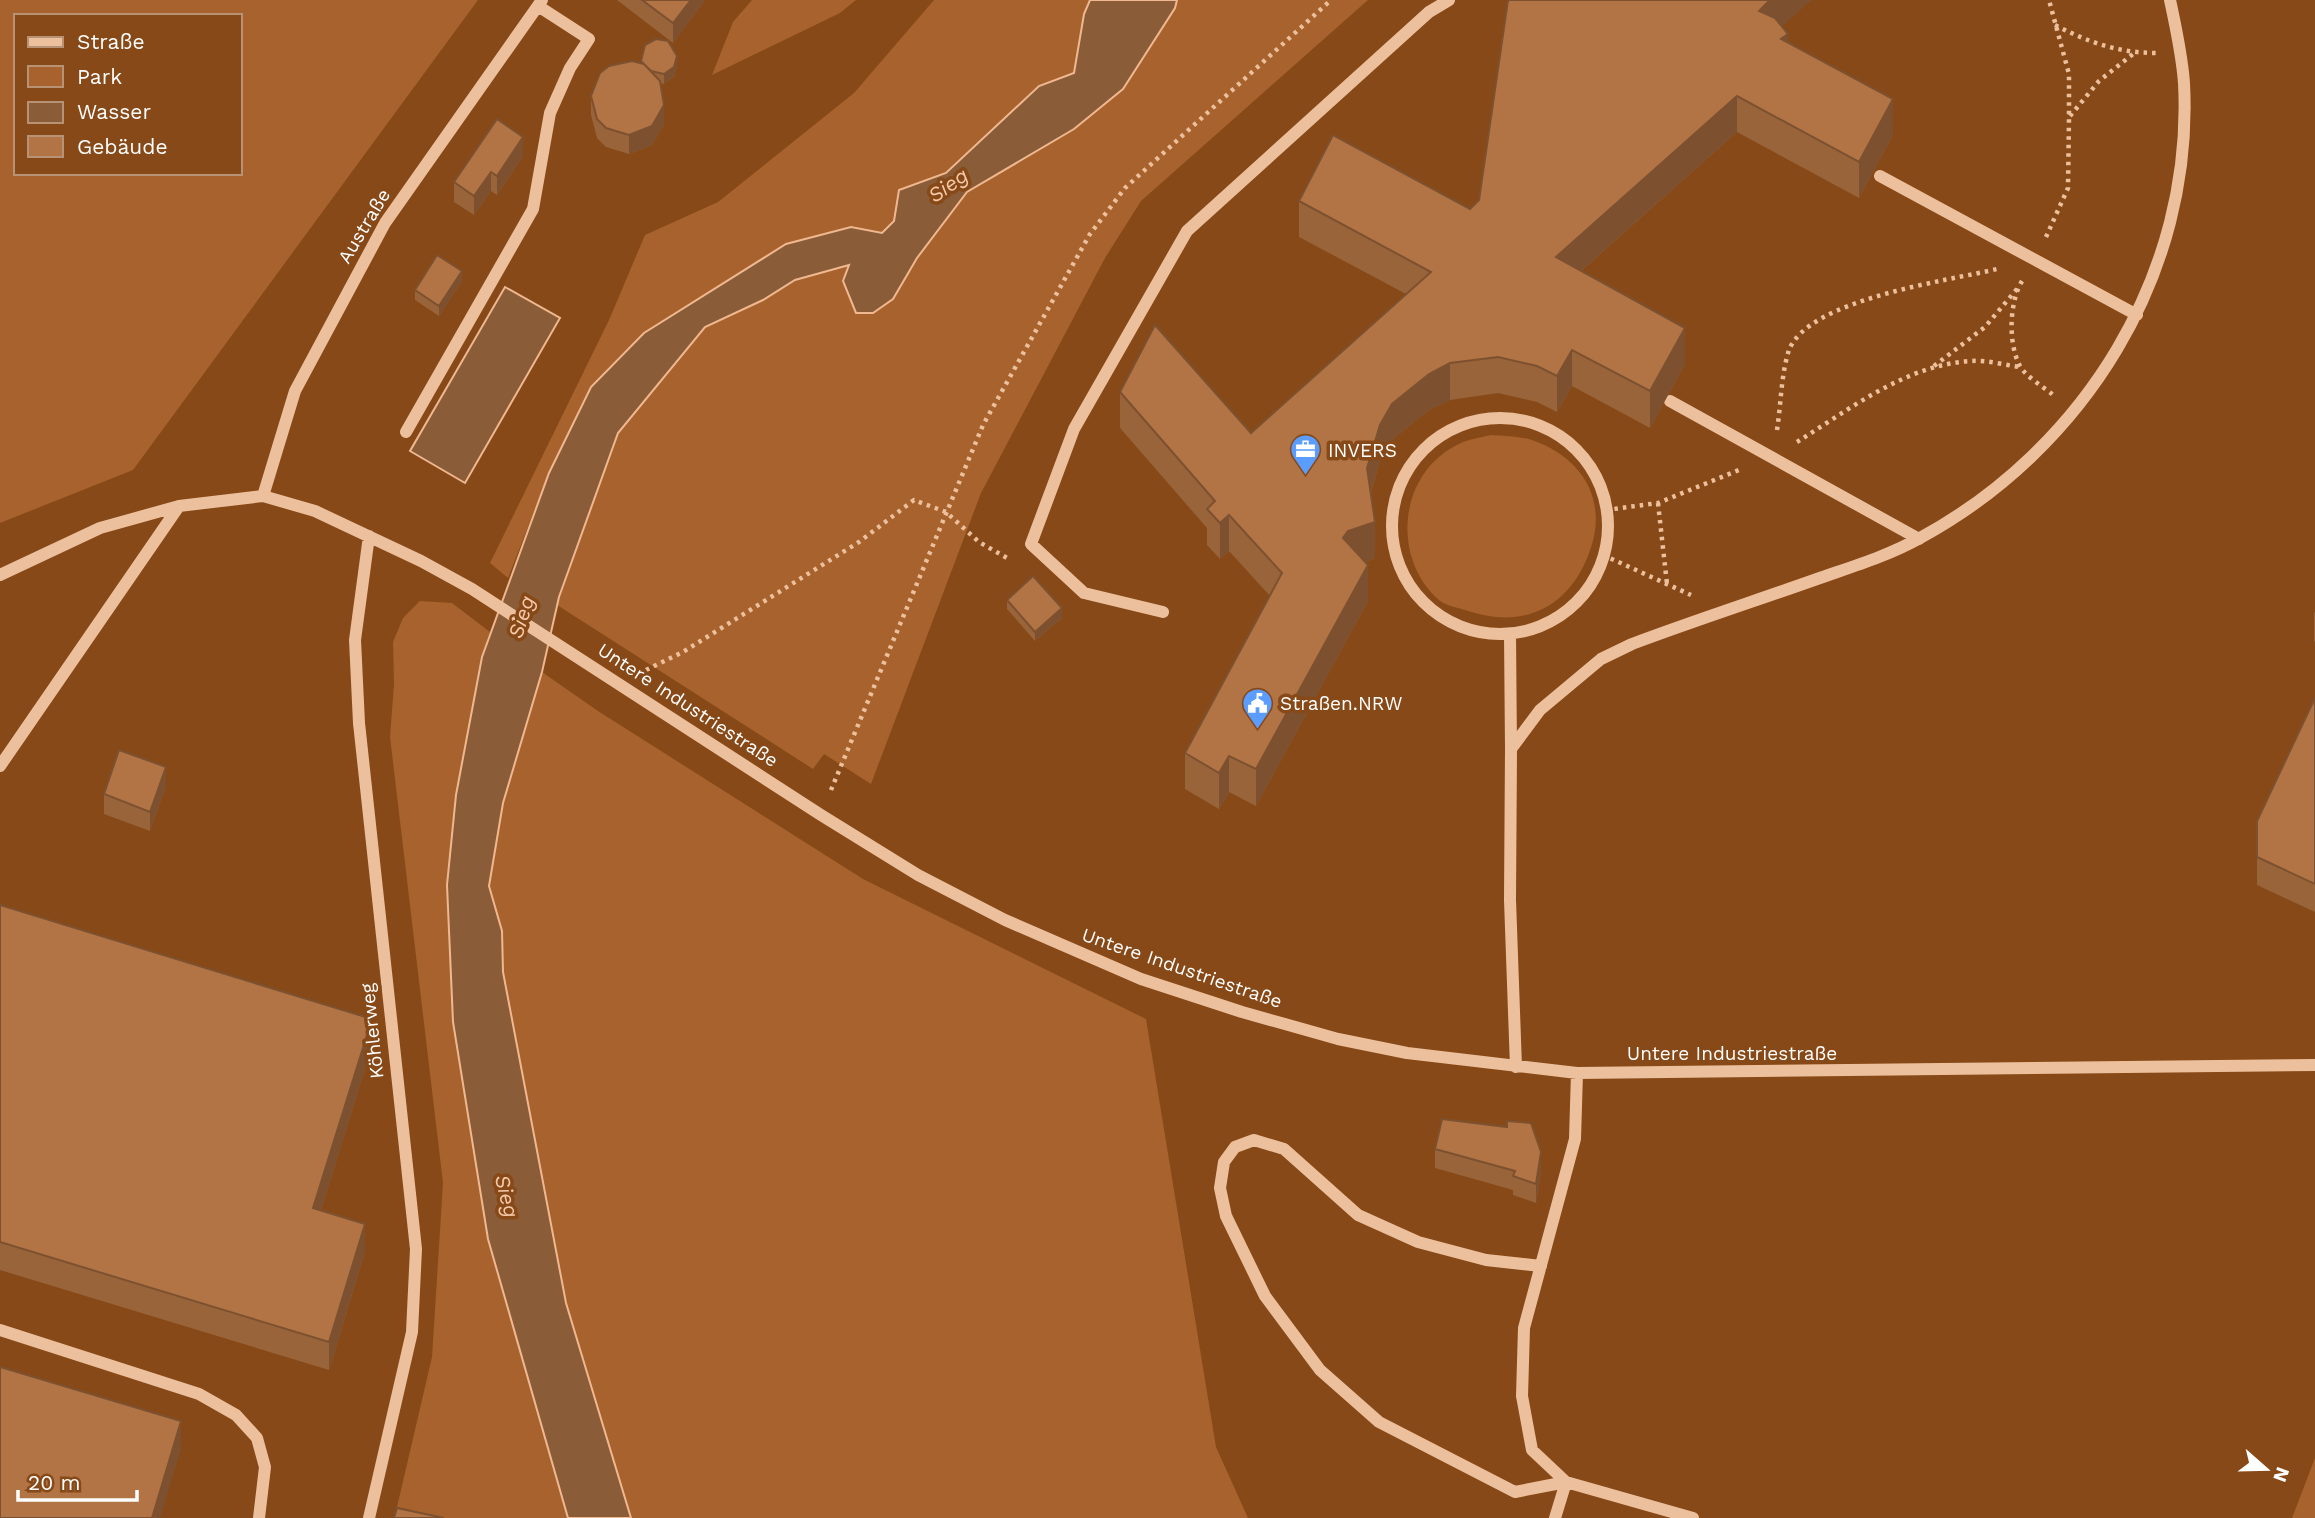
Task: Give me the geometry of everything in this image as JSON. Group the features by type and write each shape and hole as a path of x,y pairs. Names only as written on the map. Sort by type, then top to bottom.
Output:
{"street":[{"path":"1163,612 1084,593 1031,544 1074,429 1187,231 1429,12 1450,0"},
{"path":"1511,748 1540,710 1601,659 1632,643 1727,611 1919,539 2009,479 2074,413 2115,356 2137,315 2169,226 2180,166 2184,122 2181,53 2170,0"},
{"path":"406,432 533,209 550,113 570,68 589,39 540,3"},
{"name":"Austraße","path":"263,496 295,391 386,223 540,3"},
{"path":"1880,176 2137,315"},
{"path":"1670,401 1919,539"},
{"path":"1497,418 1531,422 1563,438 1588,464 1605,500 1608,536 1603,555 1599,570 1579,601 1548,624 1510,634 1487,635 1451,624 1420,601 1399,568 1391,531 1396,495 1415,459 1433,441 1459,426 1497,418"},
{"name":"Untere Industriestraße","path":"0,575 100,528 179,506 263,496 315,511 472,589 821,815 918,874 1005,920 1141,979 1242,1012 1338,1039 1407,1053 1577,1073 2315,1065"},
{"path":"0,766 179,506"},
{"name":"Köhlerweg","path":"369,536 355,640 359,723 416,1249 412,1332 369,1518"},
{"path":"1510,634 1510,900 1516,1067"},
{"path":"1566,1482 1532,1450 1522,1395 1524,1328 1575,1139 1577,1073"},
{"path":"1541,1266 1486,1259 1418,1242 1370,1221 1358,1215 1284,1149 1254,1140 1236,1147 1224,1162 1220,1188 1226,1216 1265,1296 1320,1370 1379,1422 1515,1492 1566,1482 1693,1518"},
{"path":"0,1330 199,1394 236,1415 257,1438 265,1466 260,1518"},
{"path":"1555,1518 1566,1482"}],"path":[{"path":"821,815 983,425 1090,234 1125,188 1331,0"},
{"path":"1933,367 1984,327 2018,289 2035,260 2068,188 2069,74 2049,0"},
{"path":"2055,25 2091,43 2134,53 2181,53"},
{"path":"2069,118 2099,81 2134,53"},
{"path":"1772,457 1790,349 1815,320 1850,304 2035,260"},
{"path":"2018,289 2011,330 2020,367"},
{"path":"1606,510 1658,503 1772,457 1883,388 1933,367 1973,361 2020,367 2074,413"},
{"path":"654,667 859,542 914,500 946,512 979,542"},
{"path":"1658,503 1667,584"},
{"path":"1603,555 1727,611"}],"green space":[{"path":"0,0 478,0 133,470 0,523"},
{"path":"752,0 856,0 840,13 712,75 733,22"},
{"path":"934,0 1090,0 1084,14 1074,73 1039,86 946,173 899,190 894,221 882,233 851,227 786,244 720,286 591,387 549,473 508,578 490,563 609,320 645,235 718,202 854,93"},
{"path":"1177,0 1368,0 1141,201 1105,258 981,493 871,784 824,754 813,769 557,605 618,433 705,327 763,300 795,280 850,265 893,299 917,258 967,192 1074,129 1175,8"},
{"path":"1490,435 1532,440 1566,458 1588,485 1594,501 1594,537 1579,574 1555,601 1524,615 1488,616 1442,602 1423,582 1413,561 1408,539 1408,516 1413,494 1424,474 1439,457 1459,444"},
{"path":"420,601 452,603 490,632 482,657 456,795 447,885 453,1022 488,1239 568,1518 442,1518 397,1507 432,1357 443,1183 390,737 394,684 393,642 403,618"},
{"path":"542,672 598,711 863,879 1146,1019 1216,1447 1248,1518 631,1518 566,1303 503,972 502,931 489,887 503,803"},
{"path":"2315,1458 2315,1518 2292,1518"}],"water":[{"name":"Sieg","path":"1090,0 1177,0 1175,8 1123,89 1074,129 967,192 917,258 893,299 873,313 856,313 843,281 849,265 795,280 763,300 705,327 618,433 559,597 542,672 503,803 489,886 502,931 503,972 566,1303 631,1518 568,1518 488,1239 453,1022 447,885 456,795 482,657 549,473 591,387 644,333 786,244 851,227 882,233 894,221 899,190 946,173 1039,86 1074,73 1084,14"},
{"path":"505,287 560,318 465,483 410,451"}],"building":[{"path":"642,0 691,0 673,23"},
{"path":"1508,0 1770,0 1759,11 1775,18 1788,34 1781,39 1893,99 1859,162 1737,96 1556,257 1685,328 1650,391 1572,350 1557,376 1537,366 1498,357 1450,363 1429,374 1392,404 1380,425 1367,468 1375,522 1348,531 1343,538 1368,565 1256,769 1229,756 1219,773 1185,753 1282,573 1229,515 1220,523 1207,509 1215,501 1120,392 1155,325 1251,433 1431,272 1299,201 1333,135 1470,209 1479,200"},
{"path":"656,39 668,41 677,56 674,67 664,74 651,71 641,61 645,45"},
{"path":"632,61 644,64 660,81 664,105 652,126 629,135 606,128 597,119 591,96 600,73 609,66"},
{"path":"497,119 523,137 497,176 491,172 474,196 454,182"},
{"path":"437,255 462,271 439,306 415,290"},
{"path":"1033,576 1062,608 1035,632 1007,600"},
{"path":"2315,698 2315,884 2257,857 2257,821"},
{"path":"119,750 166,767 150,812 104,794"},
{"path":"0,905 372,1019 313,1208 365,1224 329,1342 0,1242"},
{"path":"1442,1119 1507,1127 1507,1121 1531,1123 1541,1152 1536,1184 1513,1176 1515,1171 1435,1149"},
{"path":"0,1367 181,1421 152,1518 0,1518"},
{"path":"397,1508 444,1518 394,1518"}],"place":[{"name":"INVERS","path":"1305,477"},
{"name":"Straßen.NRW","path":"1257,730"}]}
